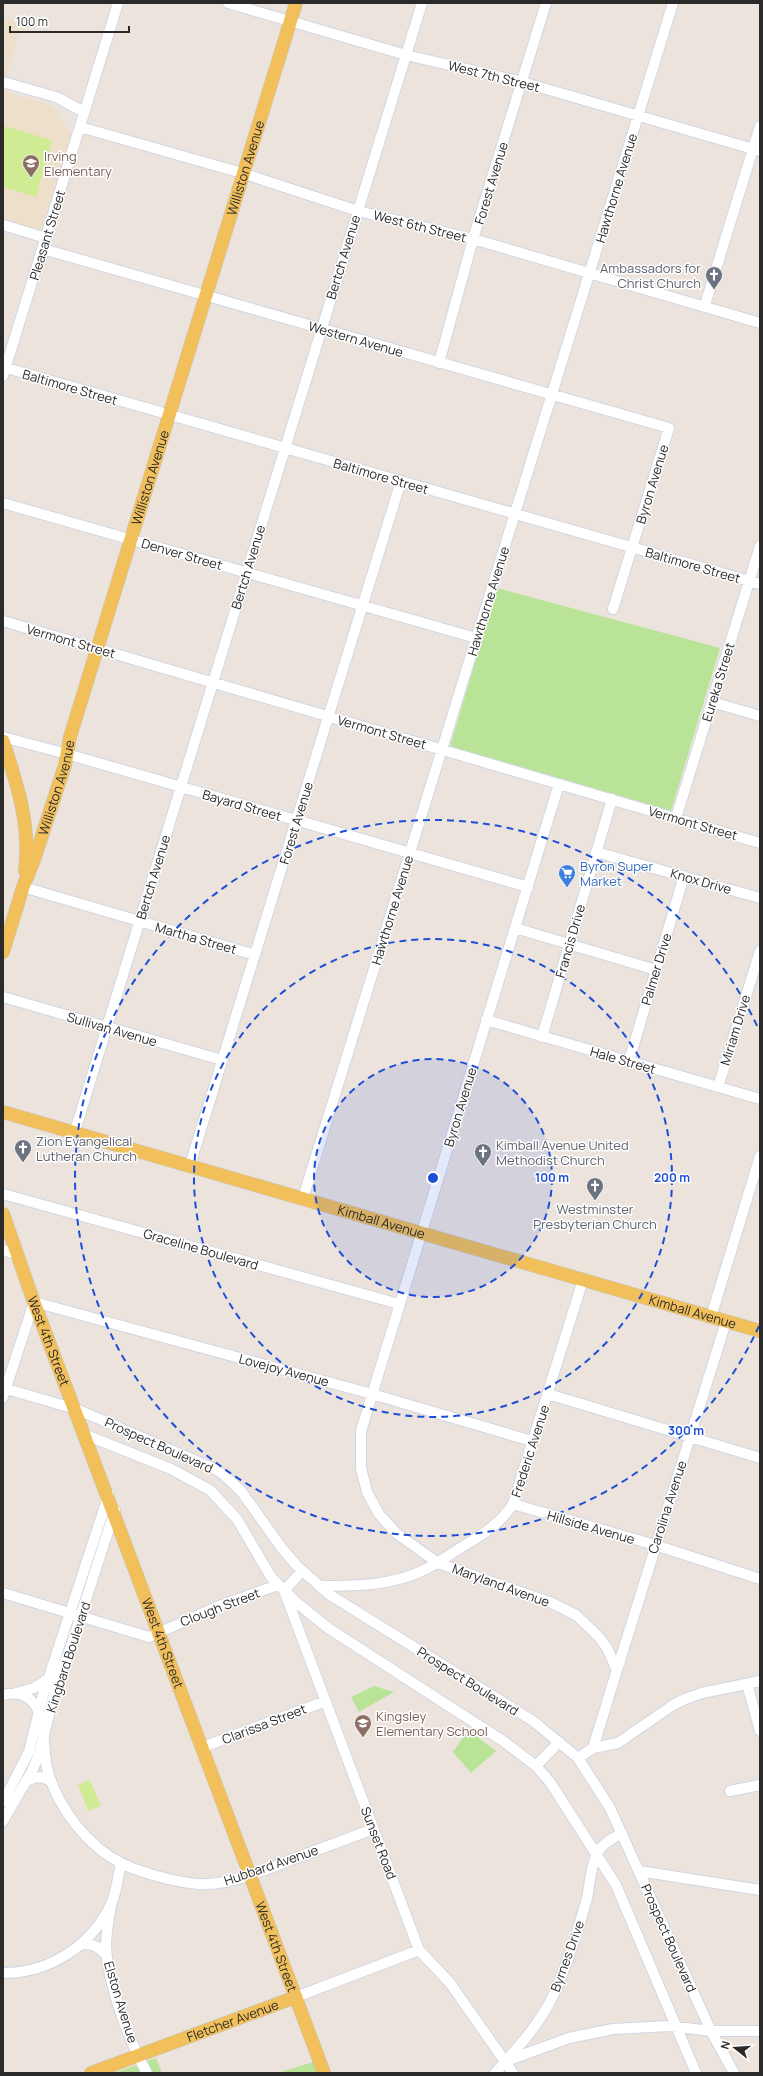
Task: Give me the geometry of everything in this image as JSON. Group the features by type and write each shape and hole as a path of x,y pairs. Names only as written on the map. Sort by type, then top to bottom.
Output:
{"main road":[{"name":"Williston Avenue","path":"3,952 23,887 34,860 65,765 70,737 242,173 296,3"},
{"path":"3,741 18,786 25,821 26,860 23,887"},
{"name":"Kimball Avenue","path":"3,1112 75,1131 760,1331"},
{"path":"3,1117 25,1118"},
{"name":"West 4th Street","path":"3,1214 34,1302 109,1494 158,1633 203,1747 324,2073"},
{"name":"Fletcher Avenue","path":"91,2073 296,1998"}],"street":[{"name":"Pleasant Street","path":"4,370 43,249 118,3"},
{"name":"West 7th Street","path":"228,3 406,55 522,82 756,150"},
{"name":"Bertch Avenue","path":"75,1131 422,3"},
{"name":"Forest Avenue","path":"439,363 473,239 546,3"},
{"name":"Hawthorne Avenue","path":"303,1198 673,3"},
{"path":"3,82 56,97 84,112"},
{"path":"704,306 756,150 760,126"},
{"name":"West 6th Street","path":"80,127 242,173 358,211 473,239 760,323"},
{"path":"3,225 46,238"},
{"name":"Western Avenue","path":"43,249 551,396 669,428"},
{"name":"Baltimore Street","path":"4,370 760,584"},
{"name":"Byron Avenue","path":"613,609 669,428"},
{"name":"Forest Avenue","path":"190,1165 401,482"},
{"name":"Denver Street","path":"3,503 476,638"},
{"name":"Eureka Street","path":"676,818 760,546"},
{"name":"Vermont Street","path":"3,622 213,682 760,843"},
{"path":"712,702 760,716"},
{"name":"Bayard Street","path":"3,737 67,754 528,887"},
{"name":"Byron Avenue","path":"361,1431 486,1020 560,784"},
{"name":"Francis Drive","path":"542,1037 612,799"},
{"name":"Knox Drive","path":"596,852 760,898"},
{"name":"Palmer Drive","path":"629,1061 684,876"},
{"name":"Martha Street","path":"23,887 255,955"},
{"path":"515,928 656,970"},
{"name":"Miriam Drive","path":"718,1087 760,951"},
{"name":"Sullivan Avenue","path":"3,997 222,1060"},
{"name":"Hale Street","path":"486,1020 760,1099"},
{"path":"711,1317 760,1156"},
{"name":"Graceline Boulevard","path":"3,1194 399,1304"},
{"path":"3,1250 18,1255"},
{"name":"Frederic Avenue","path":"319,1586 386,1583 413,1575 438,1563 499,1522 513,1504 584,1280"},
{"path":"4,1391 34,1302"},
{"name":"Lovejoy Avenue","path":"34,1302 372,1394 532,1441"},
{"name":"Carolina Avenue","path":"617,1670 726,1322"},
{"name":"Prospect Boulevard","path":"4,1391 76,1409 185,1454 225,1476 241,1491 280,1547 302,1571 319,1586 349,1608 511,1707 559,1742 578,1758 610,1808 711,2031 734,2073"},
{"path":"548,1394 760,1458"},
{"name":"Maryland Avenue","path":"361,1431 361,1468 363,1480 372,1504 396,1533 438,1563 552,1603 570,1612 584,1621 599,1637 607,1648 617,1670"},
{"name":"Prospect Boulevard","path":"86,1435 172,1469 210,1490 237,1519 266,1570 282,1589 328,1628 504,1742 536,1766 550,1782 616,1885 675,2027 696,2073"},
{"name":"Kingbard Boulevard","path":"3,1821 39,1755 58,1678 109,1494"},
{"name":"Hillside Avenue","path":"513,1504 760,1579"},
{"name":"Kingbard Boulevard","path":"3,1802 29,1752 48,1679 76,1615 114,1510"},
{"path":"282,1589 302,1571"},
{"name":"Clough Street","path":"3,1593 150,1637 219,1606 282,1589"},
{"name":"Sunset Road","path":"282,1589 326,1701 419,1950 450,1983 513,2073"},
{"path":"593,1748 617,1670"},
{"path":"3,1695 34,1688 48,1679"},
{"path":"578,1758 593,1748 618,1743 673,1705 686,1699 702,1693 760,1681"},
{"path":"747,1684 760,1731"},
{"path":"16,1693 28,1697 39,1714 44,1737"},
{"name":"Clarissa Street","path":"203,1747 326,1701"},
{"name":"Hubbard Avenue","path":"44,1737 45,1756 51,1782 67,1812 86,1836 122,1863 162,1878 205,1885 228,1882 250,1876 373,1829"},
{"path":"536,1766 559,1742"},
{"path":"26,1781 36,1776 48,1779 51,1782"},
{"path":"730,1791 755,1788 760,1785"},
{"path":"596,1854 606,1842 622,1833"},
{"name":"Byrnes Drive","path":"495,2073 537,2024 553,1995 583,1914 596,1854"},
{"path":"3,1973 14,1973 46,1966 59,1960 82,1944 101,1920 112,1901 122,1863"},
{"path":"639,1871 760,1890"},
{"name":"Elston Avenue","path":"112,1901 106,1934 107,1956 116,1994 138,2056 147,2073"},
{"path":"82,1944 94,1944 101,1948 107,1956"},
{"name":"Fletcher Avenue","path":"296,1998 419,1950"},
{"path":"505,2062 547,2045 591,2033 635,2027 675,2027 711,2031 760,2031"}],"shaded area":[{"path":"3,17 21,23 3,90"},
{"name":"Irving Elementary","path":"3,91 52,105 72,137 43,231 3,220"}],"green space":[{"path":"3,126 52,140 36,197 3,187"},
{"path":"497,588 720,648 671,811 450,747"},
{"path":"374,1686 394,1692 359,1712 351,1697"},
{"path":"468,1730 496,1751 471,1773 453,1752"},
{"path":"90,1780 101,1806 88,1811 78,1785"},
{"path":"156,2058 162,2073 114,2073"},
{"path":"313,2062 317,2073 278,2073"}],"place":[{"name":"Irving Elementary","path":"31,178"},
{"name":"Ambassadors for Christ Church","path":"714,290"},
{"name":"Byron Super Market","path":"567,888"},
{"name":"Zion Evangelical Lutheran Church","path":"23,1163"},
{"name":"Kimball Avenue United Methodist Church","path":"483,1167"},
{"name":"Westminster Presbyterian Church","path":"595,1201"},
{"name":"Kingsley Elementary School","path":"363,1738"}]}
